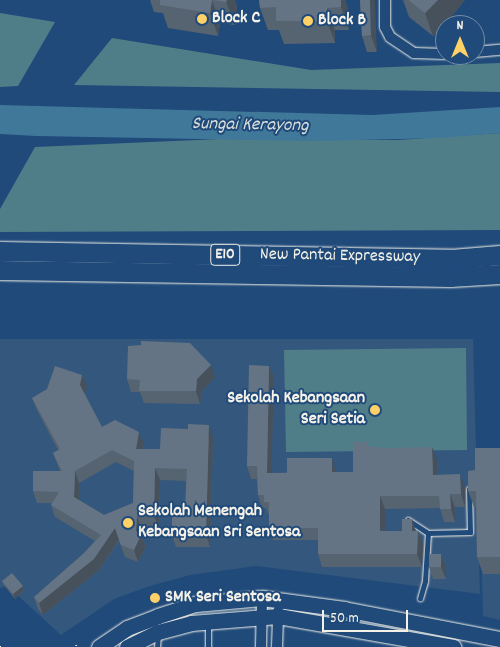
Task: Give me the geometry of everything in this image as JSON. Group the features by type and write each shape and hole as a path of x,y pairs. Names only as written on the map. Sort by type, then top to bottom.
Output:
{"highway":[{"name":"New Pantai Expressway","path":"0,251 451,259 500,255"},
{"name":"New Pantai Expressway","path":"0,270 450,278 500,274"}],"main road":[{"path":"99,647 127,628 196,604 262,598 278,598 500,639"},
{"path":"127,647 158,640 208,620 278,616 453,647"}],"street":[{"path":"385,0 385,27 390,37 414,53 435,54"},
{"path":"485,51 500,50"},
{"path":"261,647 262,598"},
{"path":"277,647 278,598"}],"lane":[{"path":"408,519 428,533 470,532 469,486"},
{"path":"420,598 425,581 428,533"},
{"path":"208,620 208,647"}],"shaded area":[{"path":"0,339 473,339 480,594 256,566 190,575 150,586 114,599 61,635 15,593 5,587 0,588"},
{"path":"500,459 500,620 483,616 479,460"}],"green space":[{"path":"0,13 55,22 18,86 0,87"},
{"path":"112,38 311,70 500,63 500,92 74,85"},
{"path":"500,133 500,230 0,232 0,209 35,147 220,139 398,140"},
{"path":"466,348 467,450 286,452 284,350"}],"water":[{"name":"Sungai Kerayong","path":"0,105 372,115 500,107 500,133 440,138 316,141 0,134"}],"building":[{"path":"160,0 212,0 210,13 160,5"},
{"path":"259,0 341,0 341,7 327,8 327,21 276,21 276,7 260,8"},
{"path":"360,0 370,0 371,35 362,36"},
{"path":"408,0 438,0 425,13"},
{"path":"141,341 190,343 211,365 197,379 196,391 139,391 140,380 127,379 128,346 141,345"},
{"path":"249,365 269,366 267,473 287,473 287,458 332,458 332,472 353,472 353,442 367,442 367,446 384,448 432,447 433,475 460,474 461,494 450,494 451,509 440,509 439,496 380,496 380,531 402,531 402,519 412,519 412,531 418,531 417,554 318,554 318,528 269,528 269,502 264,502 264,495 258,495 257,466 247,466"},
{"path":"55,366 82,375 80,385 102,427 115,420 139,432 136,449 160,449 161,428 188,429 188,424 209,425 206,535 172,535 172,512 185,512 187,469 155,468 154,516 137,516 136,531 141,535 134,550 121,545 115,528 94,559 39,603 34,597 83,554 101,535 51,505 59,492 33,491 33,471 62,471 53,453 60,449 32,398 47,389","holes":["112,450 134,461 133,503 104,515 74,497 75,471"]},
{"path":"475,448 500,448 500,557 477,557 476,491 468,491 468,471 475,470"},
{"path":"429,554 441,554 441,567 429,567"},
{"path":"12,573 23,586 13,594 2,581"}],"place":[{"name":"Block C","path":"202,19"},
{"name":"Block B","path":"308,21"},
{"name":"Sekolah Kebangsaan Seri Setia","path":"375,410"},
{"name":"Sekolah Menengah Kebangsaan Sri Sentosa","path":"128,523"},
{"name":"SMK Seri Sentosa","path":"155,598"}]}
